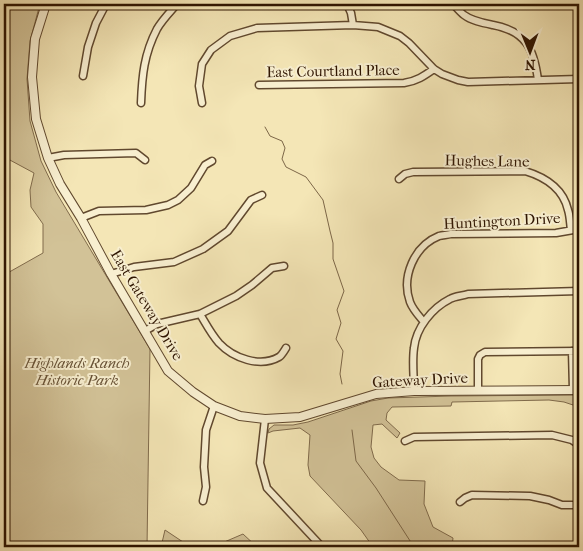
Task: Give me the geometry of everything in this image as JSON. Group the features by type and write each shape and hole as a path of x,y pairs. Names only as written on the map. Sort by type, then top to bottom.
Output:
{"street":[{"path":"46,4 35,39 32,77 36,119 48,158 136,154 145,160"},
{"path":"83,76 88,47 96,23 106,4"},
{"path":"141,103 142,74 149,47 158,28 177,4"},
{"path":"347,4 352,13 353,25"},
{"path":"452,4 465,16 480,23 506,28 517,34 532,52 536,62 538,80"},
{"path":"202,103 199,86 202,64 211,50 230,36 257,28 353,25 378,27 400,36 410,43 434,69 442,74 468,82 579,79"},
{"name":"East Courtland Place","path":"259,85 404,83 414,82 434,69"},
{"name":"East Gateway Drive","path":"48,158 60,184 168,371 193,392 214,406 240,416 265,419"},
{"path":"81,218 99,211 146,210 168,205 178,200 191,188 206,165 212,161"},
{"name":"Hughes Lane","path":"399,179 405,174 413,172 525,171 550,182 560,192 568,208 572,230"},
{"path":"112,274 134,267 174,262 204,249 228,231 251,200 262,195"},
{"name":"Huntington Drive","path":"424,322 410,303 407,285 409,271 415,255 425,244 440,236 451,234 556,233 579,228"},
{"path":"145,331 157,324 200,314 236,296 272,268 284,266"},
{"path":"414,391 414,347 419,332 424,322 439,306 451,298 468,294 579,291"},
{"path":"200,314 208,330 220,344 240,358 256,362 268,361 281,356 286,348"},
{"path":"478,390 478,359 485,352 576,351 576,390"},
{"name":"Gateway Drive","path":"265,419 300,417 376,394 414,391 576,390"},
{"path":"203,501 206,487 204,466 206,430 214,406"},
{"path":"265,419 260,463 266,488 322,547"},
{"path":"405,442 414,437 552,435 572,440 579,445"},
{"path":"460,502 472,495 519,495 549,500 562,505 579,504"}],"green space":[{"name":"Highlands Ranch Historic Park","path":"4,4 40,4 30,41 27,79 30,121 41,161 56,192 150,349 147,547 4,547 4,275 43,253 43,224 31,207 30,190 34,173 8,159 6,143 8,138 4,130"},
{"path":"579,395 579,407 549,400 452,402 451,406 392,407 387,413 386,420 400,433 397,438 382,424 373,425 371,447 374,458 381,467 399,480 425,481 424,504 433,527 453,538 452,547 373,547 361,530 310,476 308,465 310,435 300,428 268,433 269,429 274,425 293,425 308,422 371,401 388,398"},
{"path":"165,530 189,546 215,546 243,534 257,547 161,547"}],"waterway":[{"path":"265,127 270,136 282,141 285,148 282,159 286,167 306,177 323,200 333,243 333,259 344,291 337,310 341,323 336,339 343,351 340,374 342,384"},
{"path":"352,430 356,461 414,547"}]}
